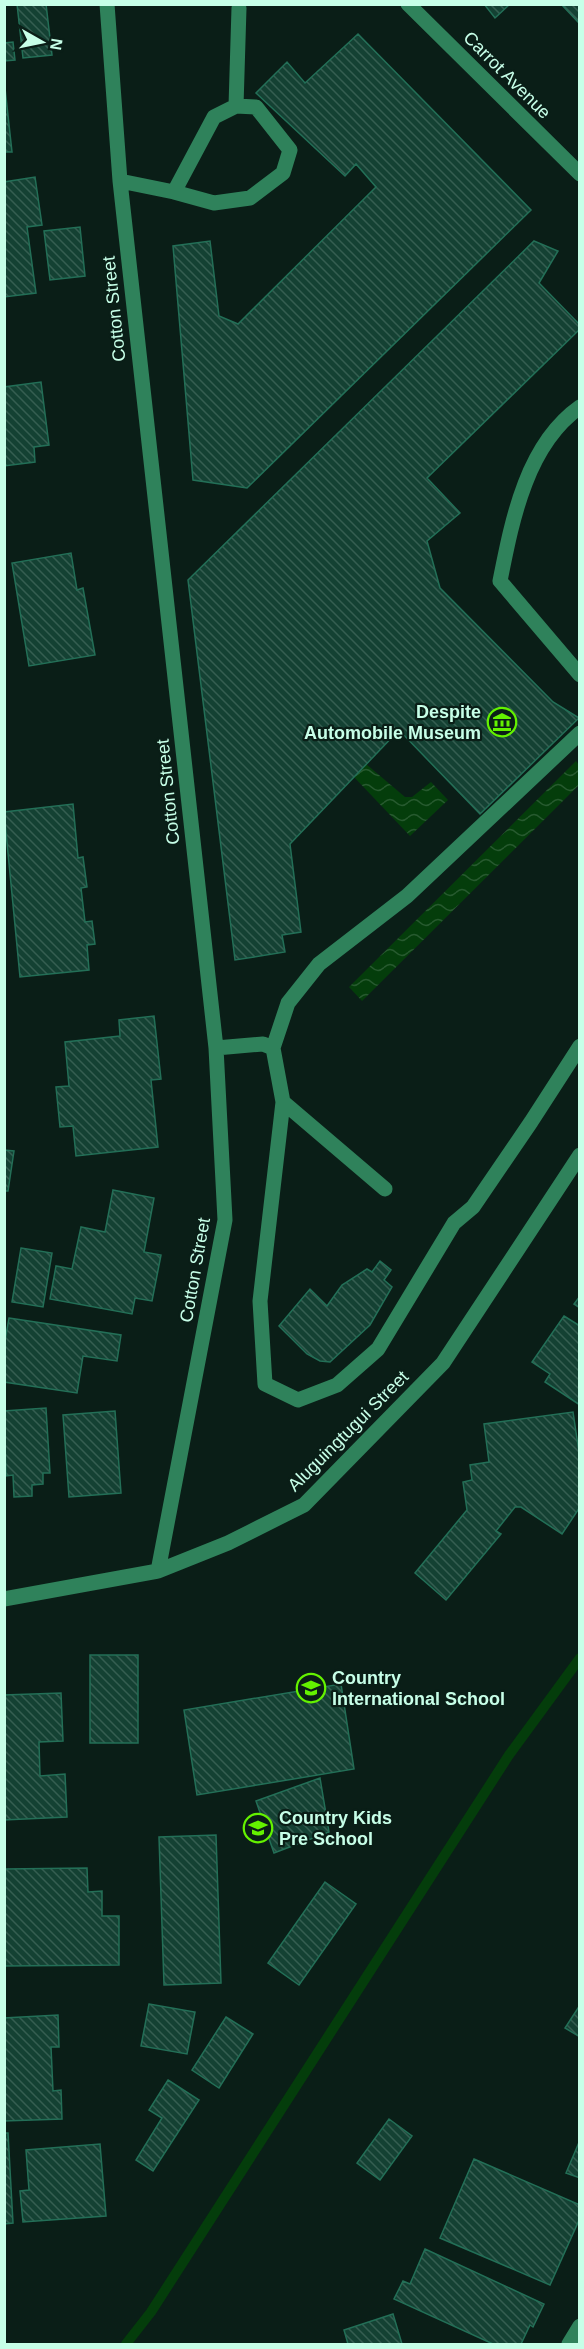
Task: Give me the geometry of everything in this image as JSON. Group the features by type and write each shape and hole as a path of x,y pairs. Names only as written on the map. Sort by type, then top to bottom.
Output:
{"street":[{"name":"Cotton Street","path":"107,4 120,181 216,1048 225,1220 158,1571"},
{"name":"Carrot Avenue","path":"408,4 579,174"},
{"path":"236,106 239,8"},
{"path":"120,181 214,203 250,198 283,173 290,150 256,108 236,106 214,117 174,192"},
{"path":"579,407 562,419 535,461 511,526 500,581 579,675"},
{"path":"579,733 407,896 318,964 288,1003 273,1048 283,1102 260,1301 265,1384 298,1400 337,1385 378,1349 454,1223 473,1207 579,1046"},
{"path":"216,1048 263,1044 273,1048"},
{"path":"283,1102 385,1190"},
{"name":"Aluguingtugui Street","path":"4,1599 158,1571 228,1543 304,1506 443,1363 579,1155"},
{"path":"569,2344 579,2326"}],"water":[{"path":"576,761 579,765 579,785 362,1001 349,987"},
{"path":"366,764 405,797 412,797 431,782 448,800 410,836 354,777"}],"building":[{"path":"17,4 46,4 52,55 23,58"},
{"path":"484,4 510,4 495,18"},
{"path":"561,4 580,4 580,24"},
{"path":"358,34 531,210 247,488 193,480 173,246 210,241 219,316 238,324 376,187 356,164 345,176 256,93 287,62 305,83"},
{"path":"13,42 15,60 4,61 4,43"},
{"path":"4,79 12,152 4,152"},
{"path":"35,177 42,225 27,227 36,293 4,297 4,182"},
{"path":"80,227 85,276 50,280 44,231"},
{"path":"534,241 558,251 539,283 580,325 580,329 427,478 460,513 427,541 440,588 553,702 579,718 480,814 399,730 290,844 301,932 282,935 285,952 235,960 188,580"},
{"path":"41,382 49,445 34,447 35,462 4,466 4,387"},
{"path":"71,553 77,590 83,588 95,655 29,666 12,563"},
{"path":"73,804 78,858 83,857 87,887 81,888 85,922 92,921 95,944 87,945 89,970 20,977 4,812"},
{"path":"154,1016 161,1079 151,1080 158,1147 76,1156 73,1126 60,1127 56,1087 69,1086 65,1042 120,1036 119,1020"},
{"path":"4,1150 14,1151 8,1191 4,1191"},
{"path":"113,1190 154,1198 144,1252 161,1255 152,1301 135,1298 132,1314 50,1299 56,1266 72,1269 81,1227 105,1232"},
{"path":"21,1248 52,1253 43,1307 12,1302"},
{"path":"380,1261 391,1270 384,1280 392,1287 370,1325 330,1362 320,1361 307,1354 279,1326 310,1289 327,1306 342,1285 367,1269 372,1272"},
{"path":"580,1296 580,1308 574,1304"},
{"path":"564,1316 580,1326 580,1405 545,1382 550,1374 532,1362"},
{"path":"9,1318 121,1335 117,1361 83,1356 77,1393 4,1382 4,1346"},
{"path":"46,1408 50,1473 43,1473 43,1484 32,1485 32,1496 14,1497 13,1475 6,1476 4,1411"},
{"path":"115,1411 121,1493 69,1497 63,1415"},
{"path":"573,1412 580,1459 580,1507 562,1534 521,1507 515,1507 496,1531 501,1534 446,1600 415,1573 467,1510 463,1482 472,1480 470,1465 489,1462 484,1424"},
{"path":"90,1655 138,1655 138,1743 90,1743"},
{"path":"341,1684 354,1769 197,1795 184,1710"},
{"path":"61,1693 63,1741 39,1742 40,1776 65,1774 67,1817 4,1820 4,1695"},
{"path":"320,1778 329,1832 274,1853 256,1801"},
{"path":"216,1835 221,1983 164,1985 159,1837"},
{"path":"87,1868 88,1892 102,1891 102,1916 119,1916 119,1965 4,1966 4,1869"},
{"path":"325,1882 356,1904 299,1985 268,1963"},
{"path":"149,2004 195,2012 187,2054 141,2046"},
{"path":"580,2005 580,2037 565,2028"},
{"path":"58,2015 59,2047 51,2047 53,2091 61,2090 62,2119 4,2121 4,2018"},
{"path":"226,2017 253,2034 219,2088 192,2070"},
{"path":"168,2080 199,2100 153,2171 136,2160 162,2118 149,2110"},
{"path":"389,2119 412,2136 380,2180 357,2163"},
{"path":"4,2133 8,2133 13,2223 4,2224"},
{"path":"580,2140 580,2178 566,2173"},
{"path":"100,2144 106,2216 23,2222 20,2191 29,2190 26,2150"},
{"path":"474,2159 580,2205 580,2218 550,2285 440,2238"},
{"path":"425,2249 544,2304 533,2327 530,2325 521,2344 493,2344 394,2299 403,2281 410,2284"},
{"path":"393,2314 402,2344 348,2344 344,2330"}],"waterway":[{"path":"126,2344 151,2312 509,1755 580,1658"}],"place":[{"name":"Despite Automobile Museum","path":"502,722"},
{"name":"Country International School","path":"311,1688"},
{"name":"Country Kids Pre School","path":"258,1828"}]}
